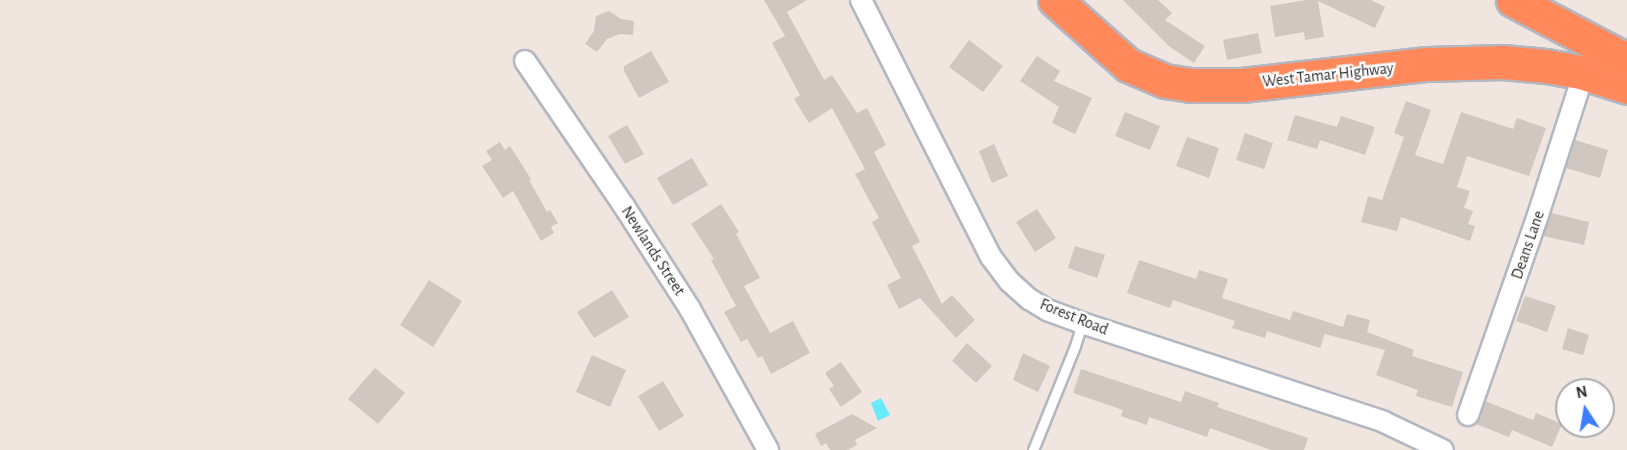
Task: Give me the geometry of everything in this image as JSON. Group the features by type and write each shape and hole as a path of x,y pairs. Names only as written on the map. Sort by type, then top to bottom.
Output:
{"highway":[{"name":"West Tamar Highway","path":"1055,0 1128,65 1165,81 1191,85 1242,85 1464,62 1546,66 1584,73 1627,87"},
{"path":"1513,0 1620,53"}],"street":[{"name":"Forest Road","path":"861,0 991,257 1009,281 1029,299 1047,310 1082,323 1384,422 1443,450"},
{"name":"Newlands Street","path":"525,61 624,206 690,309 768,450"},
{"name":"Deans Lane","path":"1468,415 1584,73"}],"lane":[{"path":"1033,450 1082,323"}],"water":[{"path":"881,398 890,415 878,421 871,403"}],"building":[{"path":"764,0 807,0 787,12 824,80 832,75 857,113 867,108 886,145 874,152 920,242 912,246 942,304 952,295 975,320 956,338 920,298 899,309 887,285 901,278 872,222 879,218 855,174 865,169 832,108 809,123 794,99 800,95 772,43 785,36"},
{"path":"1123,0 1158,0 1172,13 1165,20 1205,46 1194,63 1170,47"},
{"path":"1307,0 1371,0 1385,7 1375,28 1318,1 1324,37 1305,40 1304,32 1275,37 1270,6"},
{"path":"609,11 621,19 634,21 633,35 620,34 607,39 597,52 585,44 594,31 596,16"},
{"path":"1258,33 1262,53 1227,60 1223,40"},
{"path":"969,40 1003,66 983,92 949,67"},
{"path":"651,51 669,82 639,98 624,71 624,66"},
{"path":"1037,56 1060,71 1054,81 1092,98 1075,134 1052,123 1059,107 1020,81"},
{"path":"1406,101 1431,110 1415,155 1443,164 1461,112 1513,129 1517,118 1546,128 1529,176 1467,156 1457,187 1470,191 1464,208 1473,211 1468,224 1475,226 1470,241 1401,217 1397,231 1361,222 1368,196 1382,200 1404,137 1394,133"},
{"path":"1125,112 1160,126 1150,150 1115,136"},
{"path":"1295,115 1337,127 1341,116 1375,127 1365,155 1320,140 1317,149 1287,140"},
{"path":"627,125 644,154 625,164 608,136"},
{"path":"1245,133 1273,143 1264,169 1236,160"},
{"path":"1187,137 1219,148 1209,178 1176,166"},
{"path":"1575,140 1608,150 1600,178 1566,168"},
{"path":"500,142 505,150 510,146 531,179 529,180 547,212 550,210 558,223 551,227 554,233 541,241 513,191 503,198 482,166 492,160 486,151"},
{"path":"994,144 1008,176 992,183 979,151"},
{"path":"692,158 708,185 673,205 657,178"},
{"path":"721,204 739,232 736,234 760,278 744,286 770,333 793,321 810,353 771,374 762,356 758,358 747,339 741,342 724,312 736,306 711,260 714,259 691,224"},
{"path":"1037,209 1056,238 1035,252 1016,222"},
{"path":"1551,213 1589,222 1584,245 1543,236"},
{"path":"1075,246 1105,255 1097,278 1068,268"},
{"path":"1139,260 1196,279 1199,270 1228,279 1222,298 1290,320 1293,311 1343,327 1347,314 1370,320 1367,332 1414,350 1412,356 1463,372 1452,407 1416,396 1418,390 1376,375 1385,350 1325,334 1320,348 1267,331 1265,338 1232,328 1235,321 1173,300 1170,308 1127,293"},
{"path":"429,280 462,301 433,347 400,325"},
{"path":"612,290 629,317 594,338 577,312"},
{"path":"1525,296 1556,306 1547,332 1516,321"},
{"path":"1568,328 1589,335 1583,355 1562,349"},
{"path":"967,343 992,366 976,383 952,361"},
{"path":"1023,353 1050,366 1038,392 1013,380"},
{"path":"592,355 626,370 610,407 576,392"},
{"path":"841,362 862,392 841,407 829,389 834,386 825,373"},
{"path":"375,368 405,393 378,424 348,399"},
{"path":"1081,369 1181,402 1185,391 1219,403 1217,407 1308,438 1304,450 1271,450 1210,428 1207,437 1149,417 1147,425 1121,416 1123,410 1073,393"},
{"path":"663,381 684,416 659,431 638,396"},
{"path":"1485,401 1533,420 1536,413 1555,421 1556,438 1552,447 1512,430 1509,437 1476,424"},
{"path":"852,414 877,428 855,440 857,445 847,450 830,450 826,443 821,446 815,434"}]}
